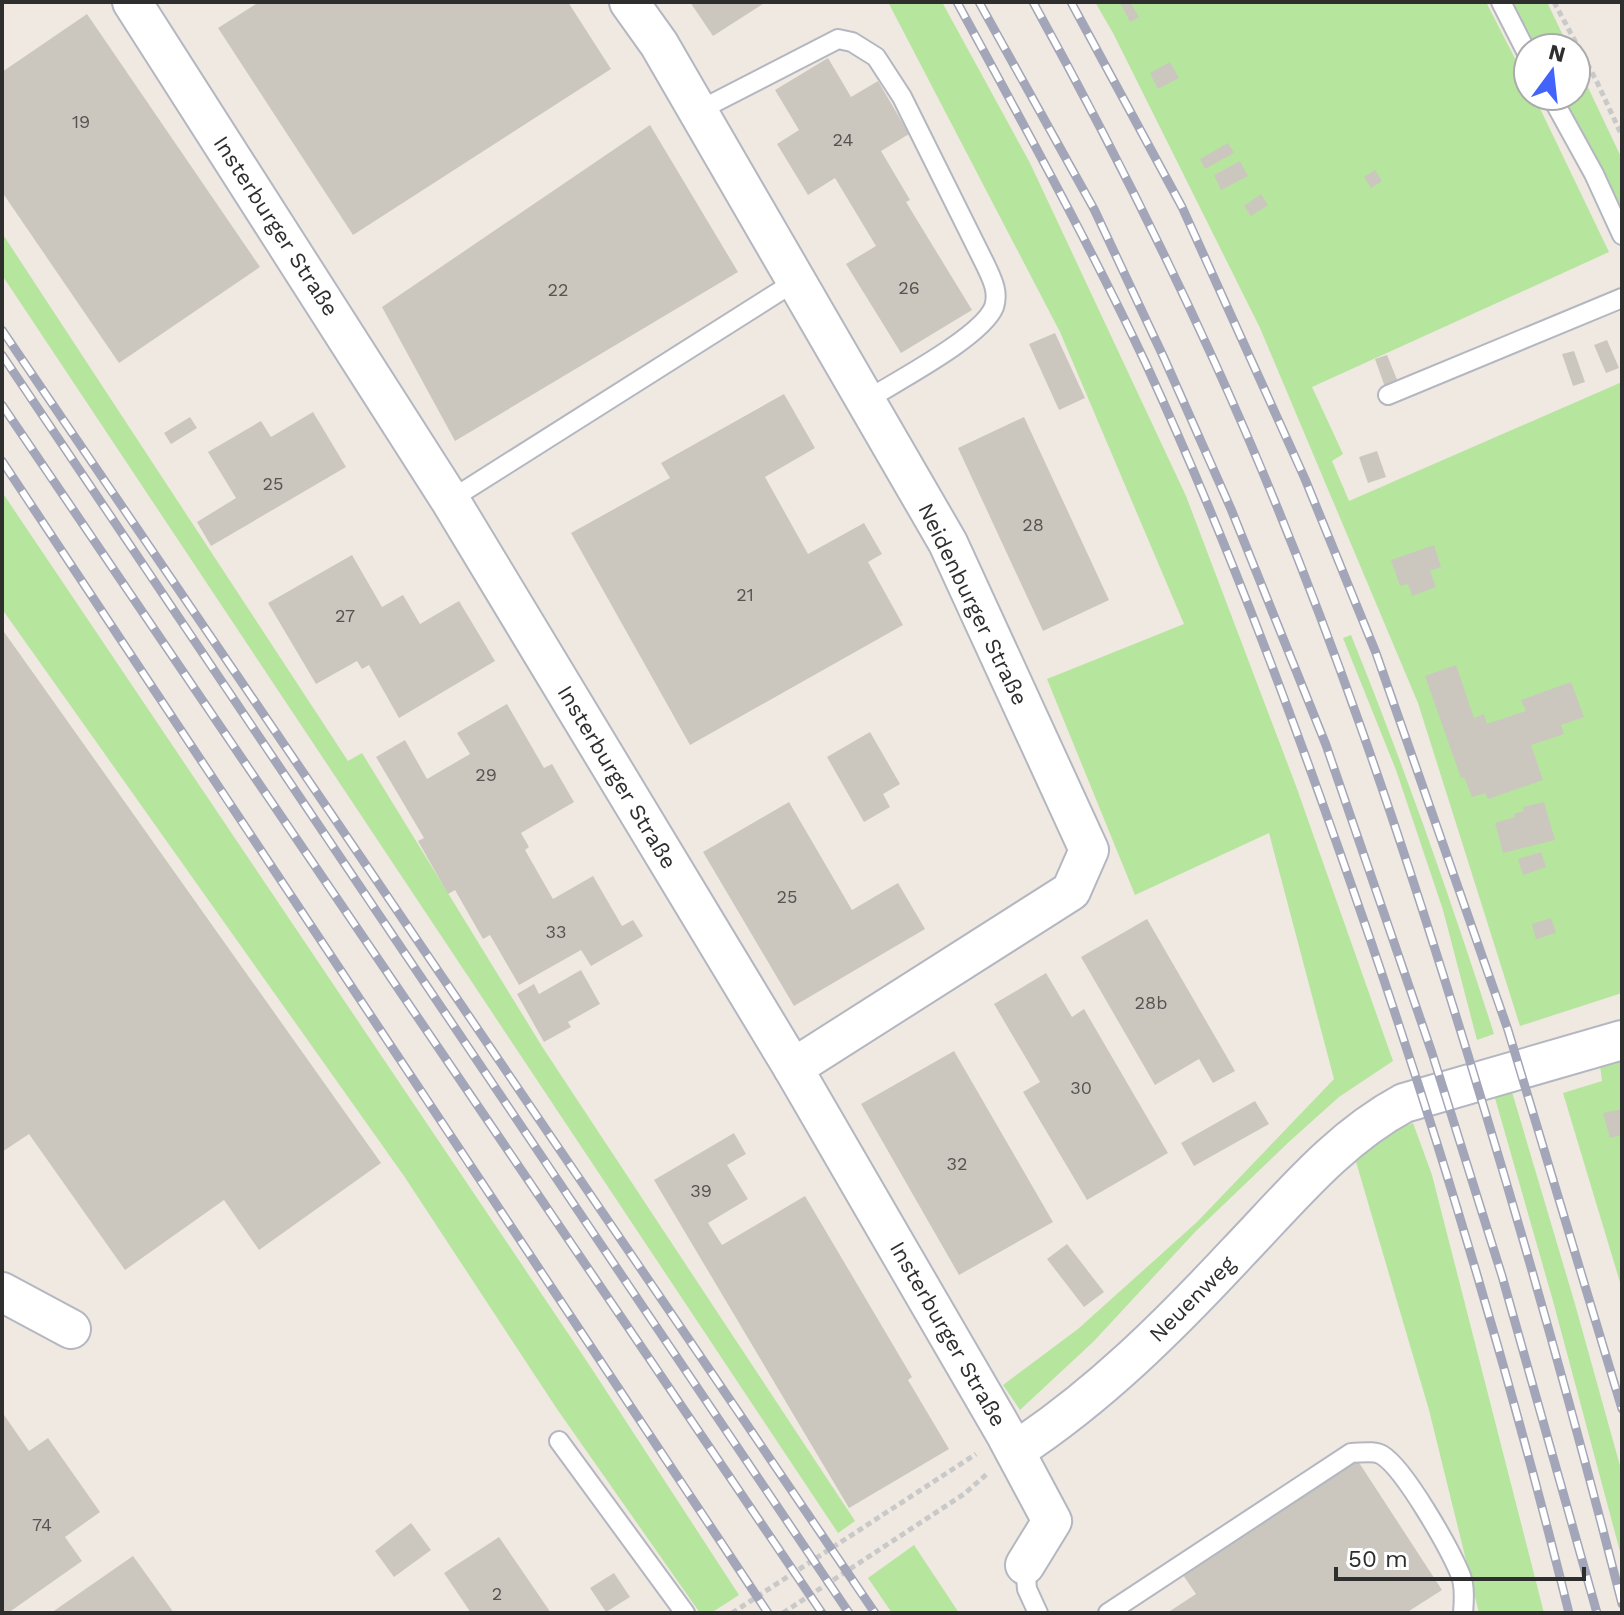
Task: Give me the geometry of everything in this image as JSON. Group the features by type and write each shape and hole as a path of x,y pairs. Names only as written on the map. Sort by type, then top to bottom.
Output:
{"street":[{"name":"Insterburger Straße","path":"132,2 450,500 793,1068 1011,1443 1052,1521 1025,1565"},
{"name":"Neidenburger Straße","path":"629,2 659,44 948,543 1089,850 1071,891 793,1068"},
{"name":"Neuenweg","path":"1011,1443 1055,1424 1095,1393 1187,1307 1341,1144 1376,1118 1404,1103 1622,1040"},
{"path":"2,1292 71,1329"}],"lane":[{"path":"1501,2 1516,32"},
{"path":"698,111 838,39 852,42 876,57 902,97 986,266 996,289 995,305 988,318 968,337 865,401"},
{"path":"1560,112 1594,174 1622,235"},
{"path":"450,500 796,281"},
{"path":"1388,395 1622,298"},
{"path":"559,1441 685,1613"},
{"path":"1108,1613 1351,1453 1378,1452 1394,1464 1433,1523 1461,1577 1463,1613"},
{"path":"1025,1565 1027,1589 1038,1613"}],"path":[{"path":"1554,2 1622,136"},
{"path":"732,1613 1011,1443"},
{"path":"783,1613 964,1494 1011,1443"}],"green space":[{"path":"888,2 942,2 1030,163 1186,496 1296,786 1393,1061 1339,1097 1291,1140 1196,1231 1094,1341 1020,1410 1003,1385 1078,1329 1197,1222 1334,1079 1269,833 1135,895 1047,679 1184,624 1060,332"},
{"path":"1095,2 1486,2 1512,53 1512,112 1542,112 1609,252 1312,387 1343,454 1332,461 1349,501 1622,382 1622,993 1520,1026 1418,703 1260,328"},
{"path":"1512,2 1547,2 1561,32 1527,32"},
{"path":"1592,96 1622,159 1622,223 1568,112 1592,112"},
{"path":"2,233 348,761 362,753 543,1048 855,1521 838,1533 2,275"},
{"path":"2,492 588,1363 739,1595 711,1613 700,1613 557,1409 404,1176 2,609"},
{"path":"1351,635 1426,833 1494,1034 1477,1040 1443,910 1396,770 1343,638"},
{"path":"1622,1052 1622,1289 1563,1093 1602,1081 1599,1058"},
{"path":"1512,1092 1622,1473 1622,1559 1495,1098"},
{"path":"1413,1123 1432,1175 1544,1613 1479,1613 1429,1410 1354,1155 1382,1135"},
{"path":"914,1545 959,1613 892,1613 868,1578"}],"building":[{"path":"259,2 568,2 611,69 353,235 218,28"},
{"path":"690,2 766,2 713,36"},
{"path":"1130,2 1139,17 1130,22 1121,4"},
{"path":"87,14 260,267 119,363 2,192 2,72"},
{"path":"828,58 851,97 878,81 909,134 881,151 910,200 906,202 972,310 901,353 846,264 876,246 835,178 808,195 777,144 799,130 775,90"},
{"path":"1170,62 1179,78 1158,89 1150,73"},
{"path":"650,125 738,272 455,441 382,307"},
{"path":"1228,143 1234,153 1205,169 1200,159"},
{"path":"1240,161 1248,176 1221,190 1214,175"},
{"path":"1375,170 1382,181 1371,188 1364,177"},
{"path":"1261,194 1268,205 1251,216 1244,206"},
{"path":"1055,333 1085,398 1059,410 1029,344"},
{"path":"1607,340 1619,368 1606,373 1594,345"},
{"path":"1574,351 1585,382 1573,386 1562,354"},
{"path":"1387,355 1398,382 1385,387 1375,359"},
{"path":"784,394 815,448 765,477 808,554 864,523 882,554 868,562 903,625 690,745 571,533 670,478 661,463"},
{"path":"313,412 346,467 211,546 197,522 236,498 208,452 261,421 271,437"},
{"path":"190,417 197,428 171,444 164,433"},
{"path":"1024,417 1109,600 1043,631 958,448"},
{"path":"1377,451 1386,477 1368,483 1359,457"},
{"path":"1434,545 1441,567 1430,571 1436,587 1412,596 1408,584 1400,586 1391,560"},
{"path":"352,555 382,607 403,595 420,624 459,601 495,661 399,718 369,665 362,669 357,661 316,684 268,603"},
{"path":"2,629 381,1163 259,1250 224,1200 125,1270 29,1134 2,1152"},
{"path":"1456,665 1474,718 1484,714 1487,724 1526,711 1521,700 1571,682 1584,717 1561,725 1564,734 1531,745 1543,780 1488,799 1485,793 1472,797 1464,777 1461,778 1425,676"},
{"path":"507,704 544,768 552,764 574,802 521,833 529,847 525,850 553,899 593,876 622,926 633,920 643,936 591,966 581,950 519,985 490,935 483,939 455,890 448,894 418,841 424,838 376,757 405,740 427,779 470,754 457,733"},
{"path":"870,732 900,784 883,794 890,807 864,822 827,757"},
{"path":"789,802 852,910 898,883 925,929 794,1006 703,852"},
{"path":"1544,802 1555,840 1503,853 1495,823 1515,817 1514,814 1524,811 1523,807"},
{"path":"1541,852 1546,867 1523,875 1518,859"},
{"path":"1551,918 1556,933 1536,939 1532,924"},
{"path":"1147,919 1235,1071 1213,1083 1199,1059 1155,1085 1081,957"},
{"path":"581,970 600,1004 568,1022 571,1027 544,1042 517,994 534,984 539,994"},
{"path":"1046,973 1072,1017 1084,1009 1168,1153 1087,1200 1023,1092 1040,1082 994,1004"},
{"path":"954,1051 1053,1222 959,1275 861,1104"},
{"path":"1255,1101 1269,1124 1194,1166 1181,1143"},
{"path":"1622,1109 1622,1135 1610,1138 1603,1113"},
{"path":"734,1133 746,1154 727,1165 748,1199 708,1223 722,1245 805,1196 912,1377 908,1380 949,1449 849,1508 654,1180"},
{"path":"1067,1244 1104,1292 1084,1307 1047,1259"},
{"path":"2,1412 29,1451 48,1438 100,1512 65,1537 82,1561 8,1613 2,1613"},
{"path":"1356,1458 1442,1590 1406,1613 1167,1613 1196,1594 1181,1572"},
{"path":"411,1523 431,1550 394,1577 375,1551"},
{"path":"499,1537 551,1613 471,1613 444,1573"},
{"path":"133,1556 174,1613 51,1613"},
{"path":"614,1573 630,1597 606,1612 590,1588"}],"railway":[{"path":"957,2 1078,227 1146,364 1264,644 1342,858 1423,1099 1476,1270 1569,1613"},
{"path":"979,2 1094,209 1164,358 1231,509 1326,745 1432,1053 1502,1276 1597,1613"},
{"path":"1033,2 1194,317 1254,452 1327,634 1423,911 1481,1098 1554,1350 1622,1604"},
{"path":"1071,2 1182,207 1305,479 1376,653 1508,1030 1622,1409"},
{"path":"2,330 875,1613"},
{"path":"2,355 849,1613"},
{"path":"2,405 822,1613"},
{"path":"2,461 768,1613"}]}
